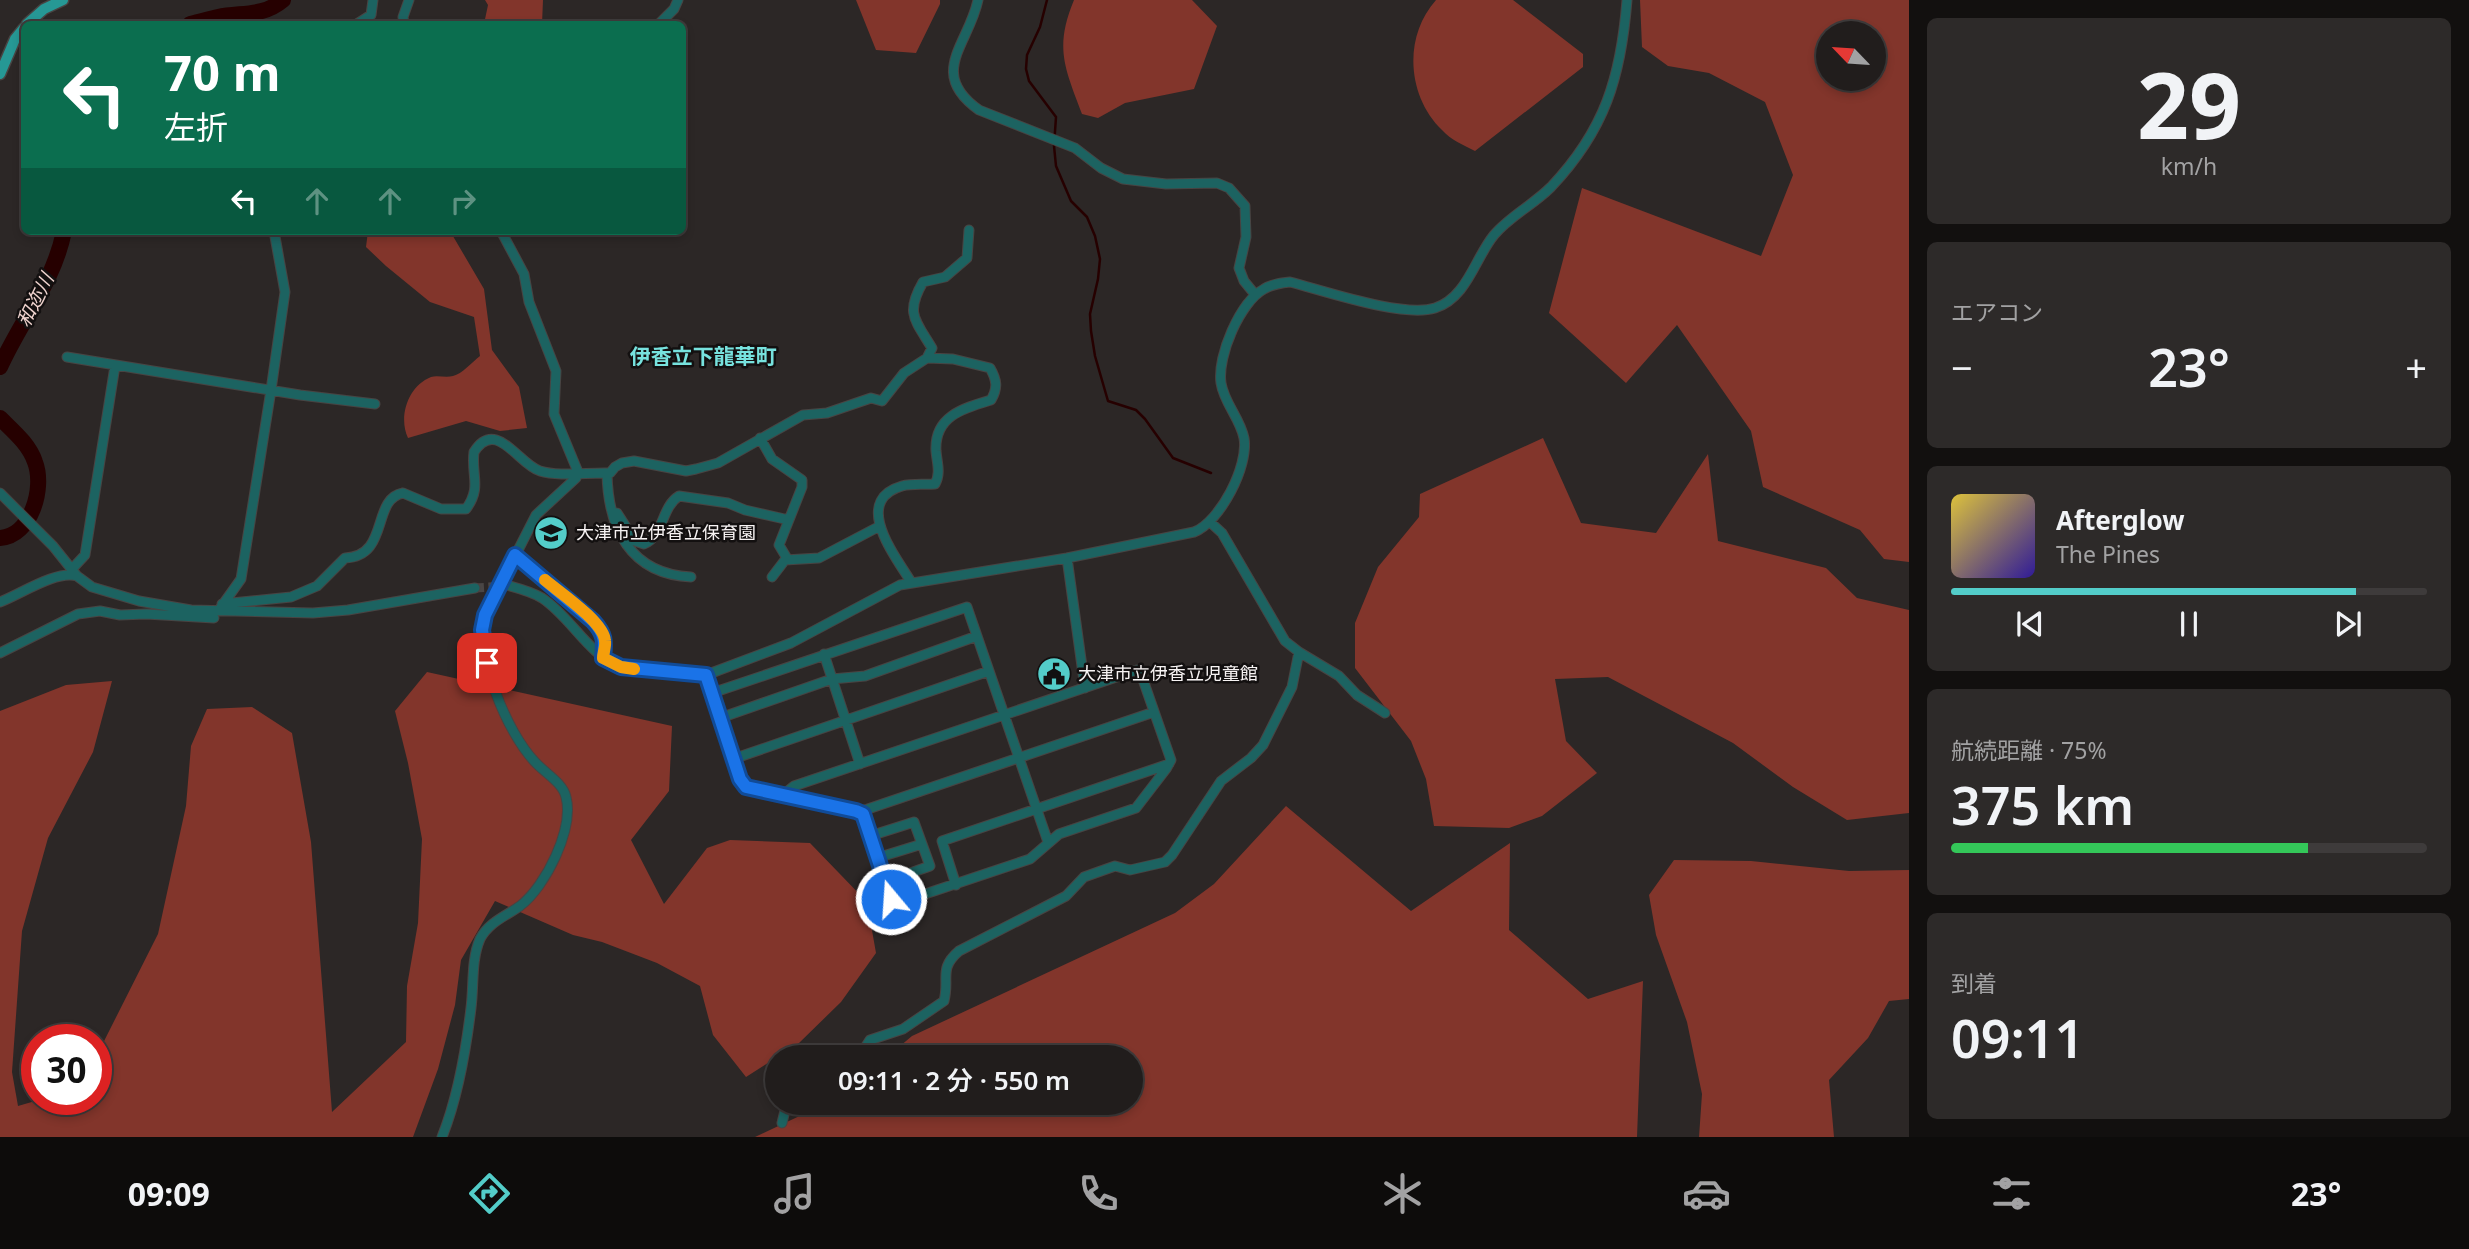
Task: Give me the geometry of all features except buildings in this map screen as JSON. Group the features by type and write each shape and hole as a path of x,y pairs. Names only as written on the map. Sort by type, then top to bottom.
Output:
{"main road":[{"path":"31,21 44,9 63,0"},
{"path":"0,74 15,39 21,32"}],"street":[{"path":"362,21 371,15 373,0"},
{"path":"404,21 409,0"},
{"path":"662,21 674,9 678,0"},
{"path":"978,0 971,25 953,62 953,77 958,90 968,102 979,110 1074,148 1101,168 1123,179 1166,184 1217,183 1229,188 1245,206 1246,237 1239,268 1244,281 1253,292"},
{"path":"510,586 542,598 603,658 621,667 706,675 791,643 888,591 911,582 1067,558 1205,528 1235,482 1245,450 1244,436 1224,396 1221,382 1225,351 1244,307 1264,289 1290,282 1411,311 1438,307 1450,299 1466,282 1492,237 1505,223 1550,188 1583,148 1601,119 1611,96 1625,29 1627,0"},
{"path":"0,653 78,614 91,611 120,615 218,611 291,597 317,586 345,558 359,557 366,553 389,502 397,495 403,493 441,509 466,509 476,490 474,452 486,440 492,439 504,444 538,471 610,473 622,463 634,461 686,471 718,463 803,415 827,413 871,398 882,401 904,373 927,358 932,348 915,320 913,300 923,282 945,277 967,258 969,230"},
{"path":"218,611 240,579 271,390 285,292 275,235"},
{"path":"442,1137 452,1113 471,1007 475,954 480,939 486,929 529,898 551,869 558,853 567,801 563,789 534,761 515,736 491,678 483,647 485,615 536,515 576,478 578,472 554,414 555,371 529,302 524,274 503,235"},
{"path":"67,357 374,404"},
{"path":"911,582 878,527 881,503 890,492 902,486 936,484 939,476 936,447 940,430 948,417 963,408 991,400 996,392 996,379 990,368 953,359 927,358"},
{"path":"75,573 85,555 116,366"},
{"path":"760,438 772,459 802,480 802,488 779,545 788,560"},
{"path":"607,473 607,492 622,540 631,553 645,563 674,576 691,577"},
{"path":"613,512 617,513 635,541 644,544 656,535 672,500 679,496 727,503 789,520"},
{"path":"3,497 53,546 75,573 92,587 116,596 191,610 286,614 348,610 475,588"},
{"path":"1210,522 1222,533 1285,641 1339,676 1357,695 1385,713"},
{"path":"772,577 785,560 819,558 878,527"},
{"path":"515,555 603,632 603,658"},
{"path":"1067,558 1085,688"},
{"path":"0,601 55,577 75,573"},
{"path":"712,693 967,607 1048,842"},
{"path":"720,718 832,679 865,676 977,636"},
{"path":"867,1045 870,1040 903,1029 944,1001 944,971 950,959 959,951 1066,896 1084,877 1115,866 1130,870 1165,862 1221,781 1263,745 1292,687 1299,652"},
{"path":"824,654 860,764"},
{"path":"706,675 740,779 746,787 863,814 891,899 898,903 1030,859 1059,834 1136,808 1171,760 1141,674 1137,670 794,786 783,795"},
{"path":"733,759 989,671"},
{"path":"859,812 1154,712"},
{"path":"956,885 942,842 1169,764"},
{"path":"870,836 914,822 930,866 885,882"},
{"path":"877,858 922,844"},
{"path":"782,1123 784,1115"}],"shaded area":[{"path":"485,0 543,0 542,21 485,21 488,5"},
{"path":"856,0 940,0 940,4 916,53 876,50"},
{"path":"1074,0 1192,0 1217,26 1194,89 1125,103 1098,118 1082,114 1067,70 1063,45 1064,32"},
{"path":"1436,0 1513,0 1583,54 1583,67 1475,151 1442,130 1430,116 1416,84 1414,48 1418,31"},
{"path":"1640,0 1909,0 1909,562 1884,559 1860,530 1763,487 1751,431 1677,325 1626,383 1549,313 1582,188 1761,256 1793,175 1765,102 1709,73 1668,66 1642,47"},
{"path":"368,235 452,235 484,289 492,350 519,387 527,428 500,431 466,421 408,438 405,412 416,387 431,377 456,375 480,356 474,317 430,302 366,247"},
{"path":"1543,438 1581,523 1656,533 1708,454 1718,541 1826,568 1857,598 1909,610 1909,813 1847,820 1793,787 1733,743 1608,677 1555,679 1566,741 1597,773 1542,816 1509,828 1434,826 1426,779 1411,741 1355,668 1355,623 1378,567 1419,517 1420,494"},
{"path":"427,672 672,726 669,791 631,840 664,904 707,848 730,840 810,843 867,902 876,953 841,1002 798,1044 765,1045 765,1065 746,1077 713,1035 700,986 657,963 602,942 573,935 495,901 461,960 455,1005 438,1069 413,1137 0,1137 0,711 66,685 112,681 93,752 48,838 22,931 12,1072 21,1115 112,1115 112,1025 158,934 186,806 191,746 207,709 252,707 292,733 311,842 332,1112 406,1042 407,986 418,923 422,839 395,711"},
{"path":"1286,806 1411,911 1510,843 1509,930 1588,999 1643,981 1637,1137 755,1137 802,1115 1143,1115 1143,1045 901,1045 912,1036 1175,913 1214,884"},
{"path":"1674,860 1751,861 1849,871 1909,870 1909,999 1889,1001 1868,1038 1829,1080 1834,1137 1699,1137 1702,1094 1687,1022 1656,935 1649,895"}],"waterway":[{"name":"和迩川","path":"202,21 260,12 283,0"},
{"path":"1047,0 1040,27 1027,55 1026,69 1029,81 1056,117 1056,166 1071,201 1087,217 1095,236 1100,259 1090,314 1091,331 1108,401 1136,410 1173,458 1211,473"},
{"name":"和迩川","path":"0,367 45,284 63,235"},
{"name":"和迩川","path":"0,418 29,449 38,473 36,497 27,520 20,529 0,538"}],"tunnel":[{"path":"475,588 505,586"}],"slow traffic":[{"path":"545,580 603,632 603,658 621,667 634,669"}],"place":[{"name":"大津市立伊香立保育園","path":"551,533"},
{"name":"大津市立伊香立児童館","path":"1054,674"}],"district":[{"name":"伊香立下龍華町","path":"703,357"}],"route":[{"path":"487,663 482,630 485,615 515,555 603,632 603,658 621,667 706,675 740,779 746,787 863,814 891,899"}]}
